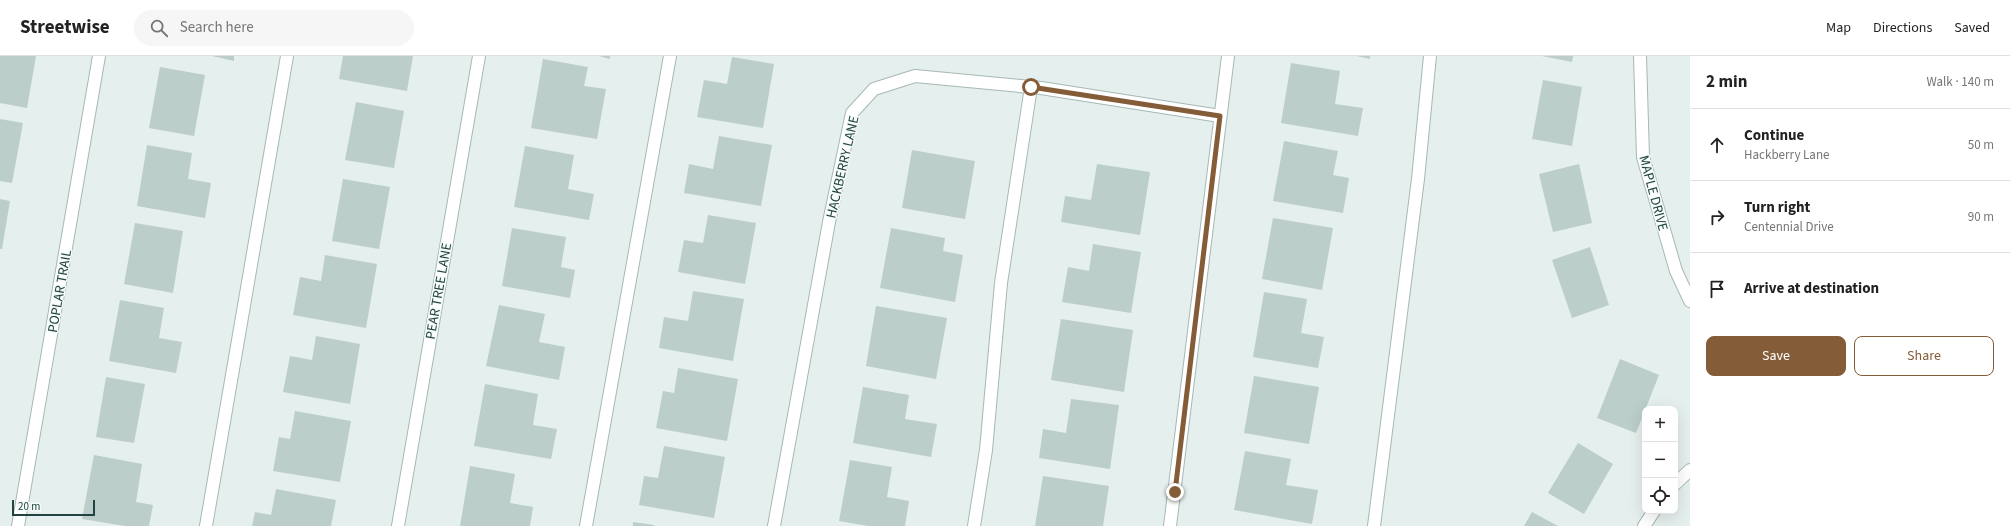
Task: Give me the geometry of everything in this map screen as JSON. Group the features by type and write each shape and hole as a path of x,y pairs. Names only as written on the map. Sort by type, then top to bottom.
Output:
{"street":[{"name":"POPLAR TRAIL","path":"18,526 99,56"},
{"path":"206,526 287,56"},
{"name":"PEAR TREE LANE","path":"398,526 479,56"},
{"path":"586,526 670,56"},
{"path":"1170,526 1228,56"},
{"path":"1374,526 1418,179 1430,56"},
{"name":"MAPLE DRIVE","path":"1640,56 1643,157 1676,271 1690,301"},
{"name":"HACKBERRY LANE","path":"774,526 829,222 852,113 874,89 915,76 1031,87 1220,116"},
{"path":"974,526 986,450 1001,283 1031,87"},
{"path":"1678,481 1690,470"},
{"path":"1644,526 1652,514"}],"building":[{"path":"0,56 36,56 27,108 0,103"},
{"path":"212,56 234,56 234,61"},
{"path":"343,56 413,56 407,91 339,79"},
{"path":"599,56 610,56 610,59"},
{"path":"1357,56 1370,56 1370,59"},
{"path":"1542,56 1573,56 1572,62"},
{"path":"732,57 774,64 763,128 697,117 704,80 727,84"},
{"path":"543,59 588,67 584,86 606,89 597,139 531,128"},
{"path":"1291,63 1340,71 1335,104 1363,108 1358,136 1281,123"},
{"path":"160,67 205,75 194,136 149,128"},
{"path":"1543,80 1582,87 1572,146 1532,139"},
{"path":"356,102 404,111 394,168 345,160"},
{"path":"0,119 23,123 12,183 0,181"},
{"path":"719,136 772,145 761,206 684,193 689,164 713,169"},
{"path":"1284,141 1338,151 1333,175 1349,178 1343,213 1273,201"},
{"path":"147,145 192,153 188,179 211,183 205,218 137,206"},
{"path":"525,146 574,155 568,189 594,194 589,220 514,207"},
{"path":"912,150 975,161 965,219 902,208"},
{"path":"1097,164 1150,172 1140,235 1061,222 1065,196 1091,200"},
{"path":"1579,164 1592,223 1553,232 1539,174"},
{"path":"343,179 390,187 379,249 332,241"},
{"path":"0,199 10,201 2,249 0,249"},
{"path":"708,215 756,223 745,284 678,272 684,240 703,243"},
{"path":"1273,218 1333,228 1322,290 1262,279"},
{"path":"135,223 183,231 173,293 124,284"},
{"path":"512,228 566,237 561,267 575,270 570,298 502,286"},
{"path":"891,228 945,238 943,251 963,255 955,302 880,288"},
{"path":"1093,244 1141,252 1131,313 1062,302 1068,267 1089,271"},
{"path":"1590,247 1609,305 1572,318 1552,260"},
{"path":"325,255 377,264 366,328 293,315 300,277 321,281"},
{"path":"693,291 744,299 733,361 659,348 664,317 688,321"},
{"path":"1264,292 1307,299 1301,333 1324,337 1318,368 1253,357"},
{"path":"120,300 164,308 159,338 182,342 176,373 109,361"},
{"path":"499,305 545,314 539,342 565,347 559,380 486,366"},
{"path":"876,306 947,318 936,379 866,366"},
{"path":"1061,319 1133,330 1124,392 1051,380"},
{"path":"316,336 360,344 350,404 283,392 290,356 312,360"},
{"path":"1620,359 1659,375 1647,406 1642,406 1642,418 1636,433 1597,418"},
{"path":"678,368 738,379 727,441 656,428 663,391 674,393"},
{"path":"1254,376 1319,387 1309,444 1244,433"},
{"path":"106,377 145,384 134,443 96,437"},
{"path":"485,384 538,394 533,425 557,429 551,459 474,446"},
{"path":"863,387 909,395 905,419 937,424 931,457 853,443"},
{"path":"1071,399 1119,405 1110,469 1039,458 1043,429 1066,433"},
{"path":"295,411 351,421 340,482 273,471 279,437 290,439"},
{"path":"1578,443 1613,464 1584,514 1548,493"},
{"path":"664,446 725,457 714,518 639,505 644,476 658,478"},
{"path":"1245,451 1291,459 1286,485 1318,490 1312,524 1234,510"},
{"path":"94,455 142,464 136,502 153,505 149,526 125,526 82,519"},
{"path":"850,460 892,467 887,497 909,501 905,526 868,526 839,521"},
{"path":"470,466 515,474 510,503 533,507 530,526 460,526"},
{"path":"1043,476 1109,486 1103,526 1035,526"},
{"path":"276,489 336,500 331,526 252,526 255,512 271,515"},
{"path":"1532,512 1558,526 1524,526"},
{"path":"633,522 654,525 654,526 633,526"}],"route":[{"path":"1031,87 1220,116 1175,492"}]}
